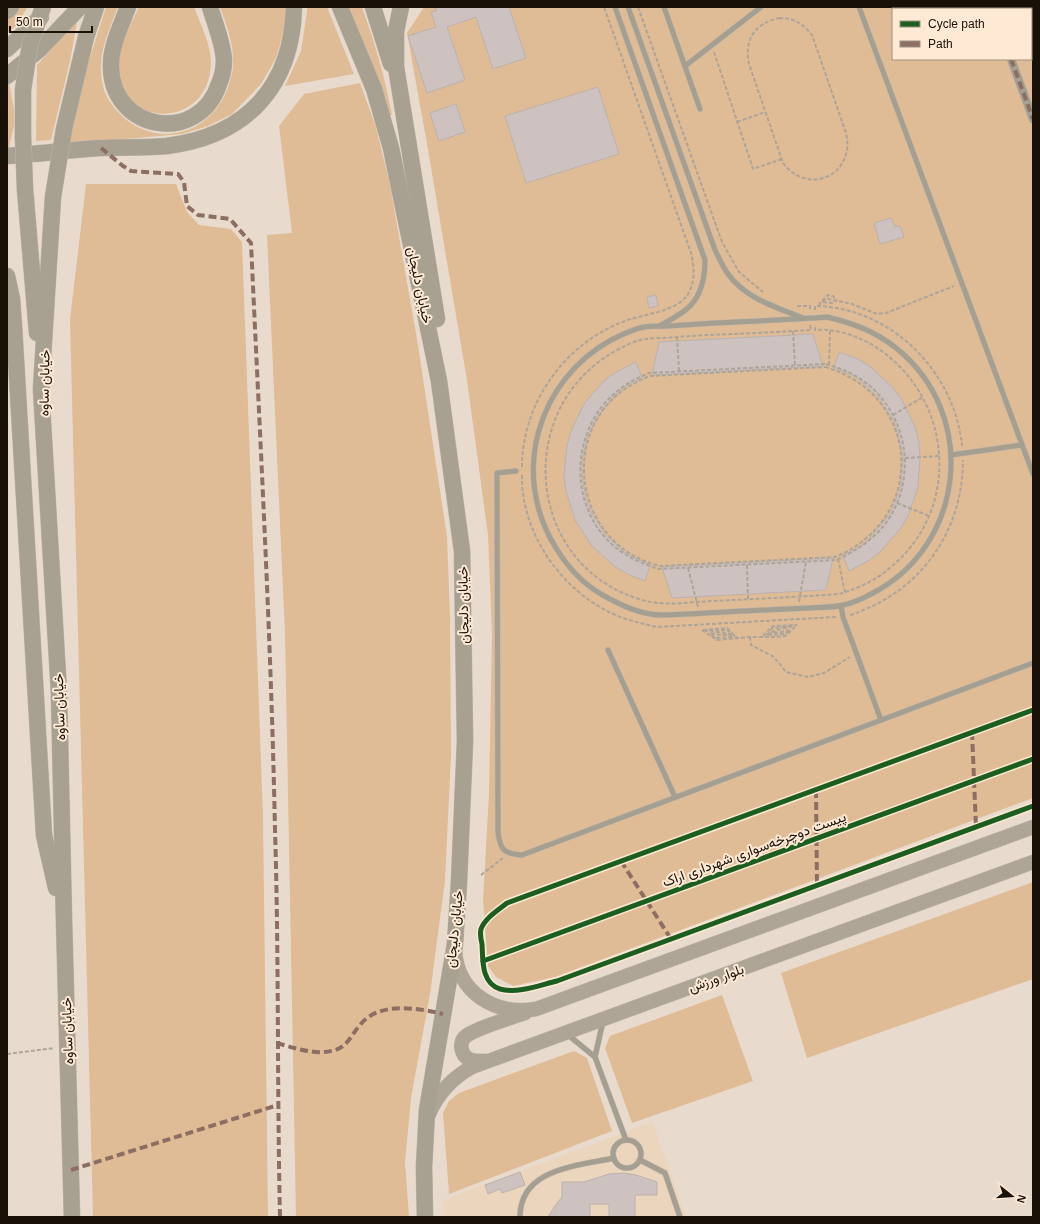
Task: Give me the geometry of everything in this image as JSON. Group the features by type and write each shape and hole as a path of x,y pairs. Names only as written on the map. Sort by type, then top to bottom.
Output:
{"main road":[{"path":"7,10 11,7"},
{"path":"41,389 24,189 22,90 30,44 43,7"},
{"path":"7,48 25,33 50,7"},
{"path":"7,76 40,49 80,7"},
{"name":"خیابان ساوه","path":"72,1217 59,693 41,389 53,197 64,129 86,37 96,7"},
{"path":"128,7 115,42 111,67 113,87 122,102 133,113 146,120 167,124 181,122 193,117 207,106 217,92 222,75 224,60 210,7"},
{"path":"7,156 101,148 166,146 197,140 224,129 244,117 261,102 275,84 284,65 290,43 294,22 294,7"},
{"name":"خیابان دلیجان","path":"340,7 374,89 391,148 439,380 462,551 465,741 455,944 427,1110 424,1167 425,1217"},
{"path":"373,7 400,92"},
{"path":"401,7 396,31 396,67 437,316 439,380"},
{"path":"7,276 12,299 14,326 44,835 64,920"},
{"path":"489,1061 472,1061 464,1056 461,1048 465,1037 482,1028 1033,827"},
{"name":"بلوار ورزش","path":"426,1126 437,1099 449,1083 464,1072 489,1061 1033,862"},
{"path":"455,944 455,954 460,972 470,988 477,995 494,1006 504,1009 526,1011 536,1009"}],"street":[{"path":"1011,60 1033,119"}],"lane":[{"path":"615,7 705,260 703,282 692,305 681,314 659,326"},
{"path":"628,7 715,250 729,275 746,292 759,301 805,319"},
{"path":"664,7 700,109"},
{"path":"685,66 761,7"},
{"path":"859,7 1033,474"},
{"path":"826,318 842,321 871,332 884,339 919,370 933,391 942,410 951,455 949,489 940,521 923,550 900,575 872,594 841,606 658,615 625,607 596,591 575,573 560,556 544,526 535,494 533,478 535,447 543,417 557,389 577,365 601,346 629,332 644,327 805,319 826,318"},
{"path":"951,455 1022,445"},
{"path":"516,471 497,473 498,832 500,844 503,850 508,854 522,855 1033,662"},
{"path":"841,606 843,617 881,720"},
{"path":"608,650 675,797"},
{"path":"595,1057 603,1020"},
{"path":"566,1033 595,1057 626,1140"},
{"path":"626,1140 639,1146 641,1156 640,1160 633,1167 624,1168 619,1166 613,1153 617,1145 626,1140"},
{"path":"520,1217 520,1209 524,1195 532,1185 546,1176 578,1164 614,1158"},
{"path":"640,1160 665,1173 680,1217"}],"path":[{"path":"604,7 695,268 693,282 688,295 676,304 664,311 636,318 609,328 581,346 558,369 539,397 527,428 522,462 524,496 534,531 551,562 562,576 590,600 605,610 621,617 638,623 657,627 843,617 878,604 908,584 932,557 950,526 956,508 963,473 963,454 958,422 952,406 942,385 928,363 891,330 861,315 827,306 815,306"},
{"path":"638,7 722,242 739,272 766,294"},
{"path":"779,18 794,20 807,28 815,42 846,133 848,149 843,164 832,174 817,180 809,180 794,174 788,169 782,159 765,112 749,64 747,49 749,41 753,34 764,23 779,18"},
{"path":"712,46 753,169 782,159"},
{"path":"737,122 765,112"},
{"path":"837,301 833,296 828,295 822,302 837,301 852,304 877,314 886,313 962,283"},
{"path":"796,306 810,306"},
{"path":"810,330 646,339 633,343 607,356 585,374 567,396 554,421 546,448 545,477 548,500 555,522 570,549 591,572 616,589 644,601 659,604 839,594 867,583 893,566 914,543 929,516 938,487 940,456 936,428 923,397 910,378 900,367 878,349 853,336 830,330 815,330"},
{"path":"829,365 830,330"},
{"path":"793,331 795,365"},
{"path":"677,337 679,371"},
{"path":"795,365 829,365 851,373 862,380 881,398 893,415 900,432 905,458 903,484 897,503 888,520 870,540 854,551 838,559 806,562 659,569 634,560 612,545 600,530 589,513 582,488 580,475 581,455 591,424 605,402 625,385 649,373 795,365"},
{"path":"825,367 838,371 870,390 883,405 897,433 902,458 900,483 896,496 885,518 868,538 847,552 835,557 659,566 647,562 625,550 602,528 592,512 583,475 585,450 600,414 612,400 627,388 650,376 825,367"},
{"path":"893,415 942,385"},
{"path":"902,458 951,455"},
{"path":"897,503 950,526"},
{"path":"838,559 846,592"},
{"path":"797,625 798,608 806,562"},
{"path":"747,564 749,622"},
{"path":"688,568 702,630"},
{"path":"702,630 716,640 785,634 797,625"},
{"path":"763,636 773,630 785,630 797,625"},
{"path":"763,636 773,626 797,625"},
{"path":"702,630 728,630 737,638"},
{"path":"702,630 716,635 728,635 737,638"},
{"path":"750,637 751,645 774,657 786,672 808,677 824,673 857,654"},
{"path":"481,875 508,854"},
{"path":"7,1054 67,1047"}],"shaded area":[{"path":"20,7 28,7 23,14 22,21 7,33 7,21"},
{"path":"106,7 118,7 106,37 102,53 101,73 105,93 118,112 135,126 151,132 166,134 182,132 197,126 210,116 220,103 228,87 233,70 233,53 229,33 220,7 286,7 285,27 276,58 261,84 232,114 208,126 182,134 67,144 76,101"},
{"path":"139,7 194,7 202,27 211,55 207,85 196,101 180,111 163,114 146,111 131,102 121,87 118,67 120,51"},
{"path":"307,7 327,7 354,74 285,86 301,51"},
{"path":"347,7 362,7 379,61 392,115 389,115"},
{"path":"424,7 1033,7 1033,798 555,977 513,986 496,977 488,966 483,900 489,794 492,633 488,535 467,380 407,33"},
{"path":"77,22 70,61 51,140 36,141 37,65"},
{"path":"9,81 14,110 14,125 9,148 7,148 7,83"},
{"path":"360,83 376,127 390,185 418,345 447,537 450,618 451,755 445,881 430,994 411,1098 405,1162 409,1217 296,1217 285,634 267,235 292,233 279,126 304,94"},
{"path":"86,184 176,184 187,212 199,225 231,229 242,242 263,816 268,1217 93,1217 70,320"},
{"path":"1033,882 1033,979 807,1058 781,973"},
{"path":"722,995 753,1081 632,1123 605,1048 610,1036"},
{"path":"574,1051 587,1058 612,1131 449,1194 443,1113 449,1101 459,1093"},
{"path":"653,1122 686,1217 444,1217 443,1200"}],"building":[{"path":"435,7 509,7 526,58 493,69 476,17 447,27 465,80 427,93 408,36 436,27 431,12 436,11"},
{"path":"598,87 619,154 526,183 505,116"},
{"path":"456,104 465,132 439,141 430,113"},
{"path":"891,218 895,227 900,226 904,237 880,244 874,223"},
{"path":"656,295 658,306 649,308 647,297"},
{"path":"813,334 823,366 652,375 659,342"},
{"path":"839,352 858,359 871,367 893,388 902,400 915,427 919,442 920,457 918,487 908,516 900,529 880,552 868,561 849,571 843,555 859,547 869,539 893,508 901,484 903,458 894,421 880,399 861,381 850,374 834,368"},
{"path":"636,362 642,378 626,386 616,394 599,414 587,437 582,462 582,475 586,500 591,512 605,534 624,552 650,565 645,581 627,574 614,566 591,545 575,520 566,491 564,476 567,446 571,431 584,404 604,381 616,372"},
{"path":"833,558 826,590 672,598 662,567"},
{"path":"520,1172 525,1185 502,1193 500,1189 488,1194 485,1185"},
{"path":"624,1173 636,1175 657,1182 657,1195 635,1195 635,1217 609,1217 609,1204 590,1204 590,1217 548,1217 562,1197 562,1182 584,1182 609,1174"}],"marked path":[{"path":"1011,60 1033,119"},
{"path":"101,148 131,171 178,174 184,182 187,206 198,215 230,219 251,243 271,683 277,927 280,1217"},
{"path":"972,732 976,827"},
{"path":"816,790 817,886"},
{"path":"621,861 671,939"},
{"path":"277,1043 306,1051 328,1052 343,1046 360,1025 368,1017 377,1012 399,1008 443,1014"},
{"path":"71,1170 278,1105"}],"cycle path":[{"path":"1033,710 507,903 496,911 481,929 484,970 489,982 500,989 521,990 557,981 1033,806"},
{"name":"پیست دوچرخه‌سواری شهرداری اراک","path":"483,961 1033,759"}]}
